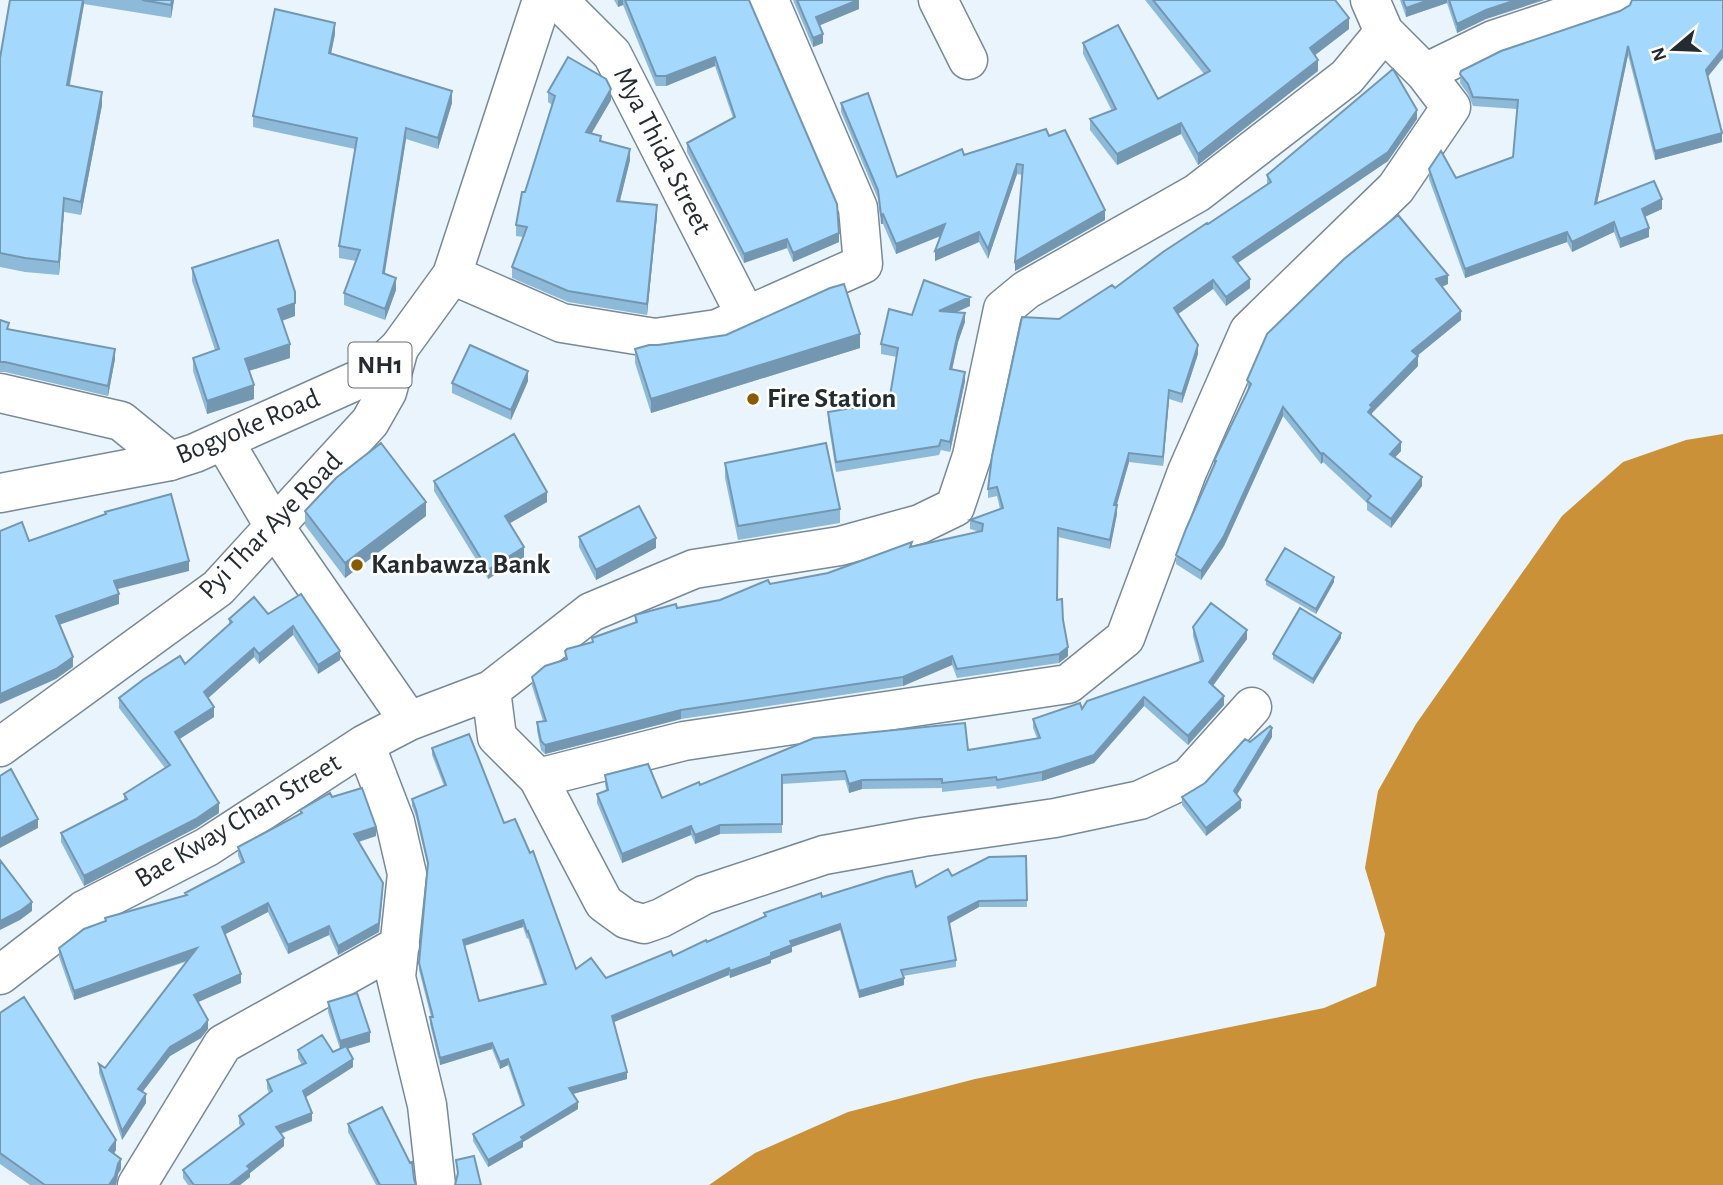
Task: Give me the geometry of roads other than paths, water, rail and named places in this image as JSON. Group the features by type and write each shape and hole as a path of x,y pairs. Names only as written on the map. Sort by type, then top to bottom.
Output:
{"main road":[{"name":"Bogyoke Road","path":"0,493 170,461 224,441 371,374 399,348 452,275 542,0"},
{"name":"Mya Thida Street","path":"558,0 612,54 746,316"},
{"path":"452,275 562,323 655,338 717,329 863,264 858,208 769,0"},
{"path":"938,0 968,60"},
{"path":"1425,73 1493,40 1613,0"},
{"path":"538,778 684,741 1068,684 1125,638 1186,472 1249,331 1396,188 1451,107 1377,16"},
{"name":"Bae Kway Chan Street","path":"0,975 84,910 207,847 365,744 409,721 491,690 591,612 694,569 840,546 920,524 955,507 972,456 1003,309 1026,290 1197,193 1347,77 1377,16"},
{"name":"Pyi Thar Aye Road","path":"0,747 218,588 370,422 387,392 399,348"},
{"path":"0,393 121,421 170,461"},
{"path":"224,441 274,526 409,721"},
{"path":"491,690 497,737 538,778 604,903 626,919 644,924 704,895 824,855 923,837 1055,818 1140,800 1189,777 1252,706"},
{"path":"365,744 395,822 407,874 396,976 428,1105 436,1185"},
{"path":"137,1185 223,1044 400,945"}],"place":[{"name":"Fire Station","path":"753,399"},
{"name":"Kanbawza Bank","path":"357,565"}]}
